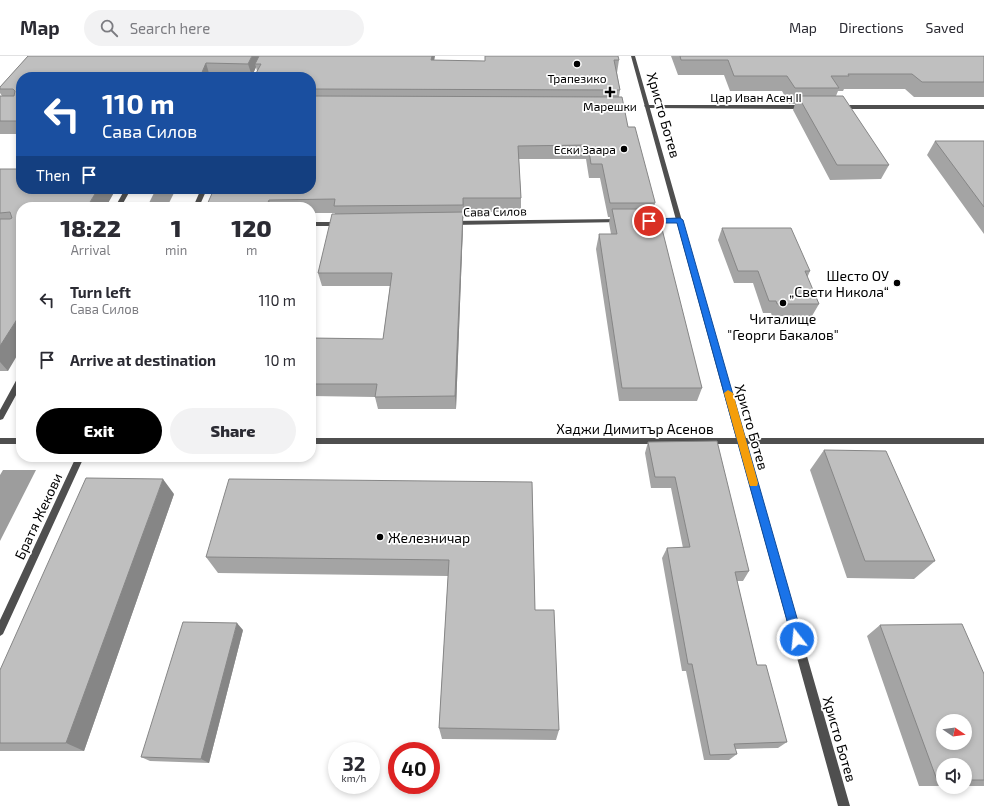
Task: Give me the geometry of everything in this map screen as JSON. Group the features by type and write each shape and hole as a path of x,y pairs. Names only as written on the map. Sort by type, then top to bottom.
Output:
{"street":[{"name":"Христо Ботев","path":"633,56 844,806"},
{"name":"Цар Иван Асен II","path":"647,106 807,107"},
{"path":"830,107 984,107"},
{"path":"640,221 680,220"},
{"name":"Сава Силов","path":"444,223 625,221"},
{"path":"316,224 350,224"},
{"path":"0,417 16,388"},
{"path":"0,441 16,441"},
{"name":"Хаджи Димитър Асенов","path":"316,441 984,441"},
{"name":"Братя Жекови","path":"0,631 78,462"}],"shaded area":[{"path":"154,194 174,194 170,202 150,202"},
{"path":"3,470 36,470 0,541 0,475"}],"building":[{"path":"28,56 252,56 248,64 206,63 202,72 16,72 16,121 0,121 0,96 14,96 15,91 13,89 0,89 0,87"},
{"path":"259,56 432,56 431,60 485,61 485,56 618,56 619,60 614,60 620,90 316,89 316,72 257,72 261,64 255,64"},
{"path":"680,56 984,56 984,82 922,82 912,74 848,74 849,76 831,76 839,88 795,88 787,76 734,76 728,60 681,60"},
{"path":"316,96 622,97 628,127 635,127 655,203 610,203 602,164 591,164 588,145 518,146 521,198 463,198 463,205 334,206 335,199 269,200 268,202 208,202 212,194 316,194"},
{"path":"798,96 843,96 889,165 837,165"},
{"path":"935,141 984,141 984,207"},
{"path":"0,169 16,169 16,194 95,194 90,202 16,202 16,321 0,346 0,219 12,218 10,212 0,213"},
{"path":"612,209 657,209 702,388 622,388 599,234 617,234"},
{"path":"463,212 455,396 375,397 377,384 316,384 316,338 383,339 392,273 318,273 332,214"},
{"path":"722,228 791,228 810,271 805,271 819,304 777,304 776,301 769,301 758,271 738,271"},
{"path":"717,441 749,571 735,572 757,665 766,665 787,742 734,744 737,754 710,755 692,664 688,664 667,548 690,547 675,477 655,477 648,442"},
{"path":"824,450 886,451 935,561 865,561"},
{"path":"86,478 163,479 66,743 0,743 0,670"},
{"path":"229,479 532,482 535,610 554,610 559,730 439,728 449,560 206,557"},
{"path":"183,622 237,623 201,759 141,757"},
{"path":"962,624 984,674 984,780 972,780 972,758 936,758 936,777 880,625"}],"slow traffic":[{"path":"728,393 754,483"}],"place":[{"name":"Трапезико","path":"577,64"},
{"name":"Марешки","path":"610,92"},
{"name":"Ески Заара","path":"624,149"},
{"name":"Шесто ОУ „Свети Никола“","path":"897,283"},
{"name":"Читалище \"Георги Бакалов\"","path":"783,303"},
{"name":"Железничар","path":"380,537"}],"route":[{"path":"649,221 680,220 797,639"}]}
